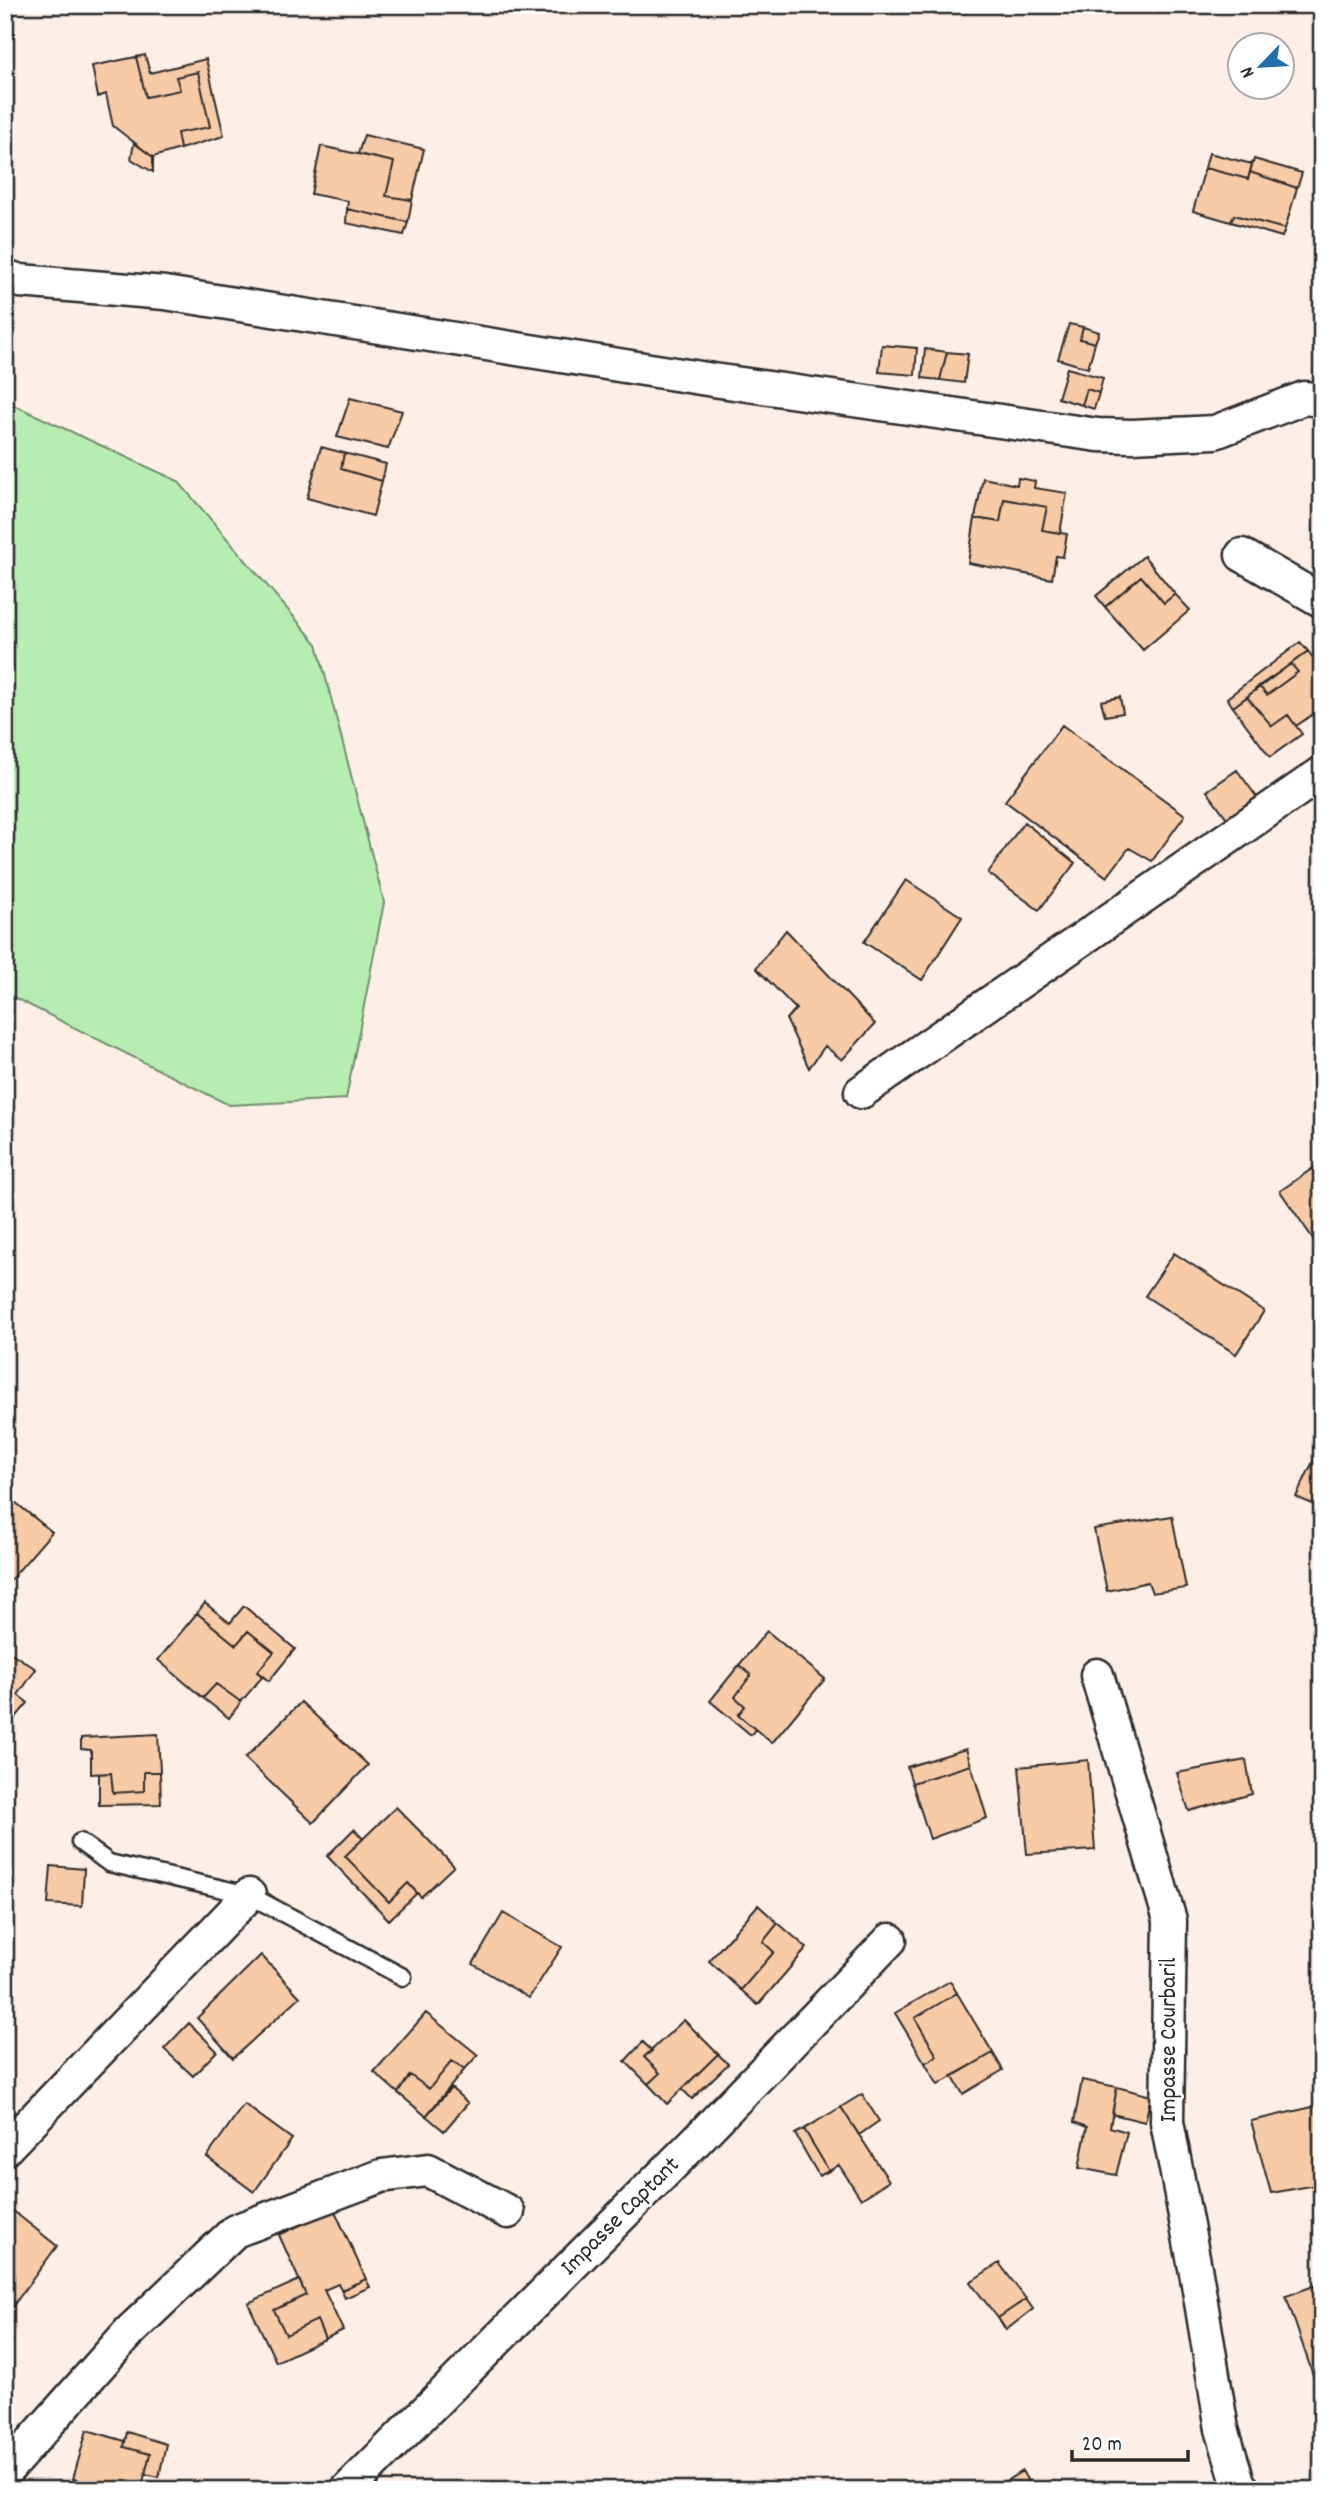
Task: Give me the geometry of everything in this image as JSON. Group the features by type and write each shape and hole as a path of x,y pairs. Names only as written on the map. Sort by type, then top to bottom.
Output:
{"street":[{"path":"5,276 20,281 165,293 713,380 1098,435 1215,432 1304,398 1322,400"},
{"path":"1242,555 1322,601"},
{"path":"861,1092 1322,772"},
{"name":"Impasse Courbaril","path":"1097,1675 1170,1920 1167,2122 1222,2429 1239,2485 1244,2490"},
{"path":"5,2149 249,1895"},
{"name":"Impasse Captant","path":"347,2490 694,2143 890,1940"},
{"path":"5,2472 130,2332 235,2231 381,2176 428,2170 508,2212"}],"lane":[{"path":"80,1842 109,1863 249,1895 403,1977"}],"green space":[{"path":"5,401 178,481 317,644 384,902 346,1099 229,1105 5,993"}],"building":[{"path":"145,55 150,73 206,59 224,136 180,149 177,133 210,127 198,72 176,77 180,90 146,97 136,57"},
{"path":"136,57 146,97 180,90 176,77 198,72 210,127 177,133 180,149 153,157 113,126 106,94 98,97 92,66"},
{"path":"364,135 424,149 412,200 386,196 394,162 358,154"},
{"path":"134,143 153,157 153,172 131,159"},
{"path":"321,146 394,162 386,196 412,200 408,222 347,209 348,201 311,194"},
{"path":"1209,153 1252,164 1248,179 1205,168"},
{"path":"1254,159 1302,173 1297,188 1250,172"},
{"path":"1205,168 1248,179 1250,172 1297,188 1285,229 1234,215 1231,222 1193,211"},
{"path":"347,209 408,222 404,235 346,223"},
{"path":"1234,215 1285,229 1282,237 1231,222"},
{"path":"1069,324 1083,327 1080,339 1095,343 1088,368 1058,359"},
{"path":"1083,327 1099,332 1095,343 1080,339"},
{"path":"882,345 917,348 915,375 879,372"},
{"path":"925,349 947,352 940,380 922,378"},
{"path":"947,352 968,354 964,383 940,380"},
{"path":"1067,368 1103,378 1099,393 1087,389 1082,405 1058,398"},
{"path":"1087,389 1099,393 1094,409 1082,405"},
{"path":"350,398 402,411 388,449 337,437"},
{"path":"321,447 344,453 341,469 382,481 373,516 307,498"},
{"path":"344,453 386,464 382,481 341,469"},
{"path":"983,478 1017,485 1018,478 1035,481 1034,488 1067,493 1060,533 1042,530 1047,507 1004,499 1000,522 975,518"},
{"path":"1004,499 1047,507 1042,530 1067,534 1063,557 1056,556 1052,579 968,563 975,518 1000,522"},
{"path":"1144,556 1175,594 1164,603 1141,576 1105,607 1096,596"},
{"path":"1141,576 1164,603 1175,594 1190,610 1143,650 1105,607"},
{"path":"1300,642 1308,651 1233,707 1227,698"},
{"path":"1308,651 1322,670 1322,708 1296,726 1288,715 1272,726 1247,697 1259,686 1267,695 1298,672 1291,664"},
{"path":"1291,664 1298,672 1267,695 1259,686"},
{"path":"1120,697 1123,713 1105,716 1101,701"},
{"path":"1247,697 1272,726 1288,715 1302,734 1270,757 1233,707"},
{"path":"1062,725 1185,815 1152,861 1129,848 1107,877 1005,801"},
{"path":"1237,770 1259,800 1229,821 1207,791"},
{"path":"1024,822 1075,863 1039,910 988,873"},
{"path":"906,880 962,917 922,980 864,942"},
{"path":"786,930 875,1024 842,1060 825,1046 809,1068 786,1019 796,1009 756,968"},
{"path":"1322,1162 1322,1240 1314,1240 1280,1191"},
{"path":"1174,1253 1264,1311 1236,1354 1145,1296"},
{"path":"1322,1445 1322,1508 1296,1497"},
{"path":"5,1494 52,1532 6,1585 5,1584"},
{"path":"1172,1516 1186,1588 1152,1593 1148,1582 1107,1591 1094,1529"},
{"path":"205,1603 230,1623 244,1606 295,1649 269,1681 257,1672 274,1652 248,1631 236,1645 197,1613"},
{"path":"197,1613 236,1645 248,1631 274,1652 257,1672 263,1676 241,1702 216,1684 203,1698 158,1660"},
{"path":"767,1631 825,1679 772,1743 738,1715 745,1706 735,1697 751,1675 739,1665"},
{"path":"5,1649 36,1669 18,1695 28,1703 11,1723 5,1720"},
{"path":"739,1665 751,1675 735,1697 745,1706 738,1715 755,1729 751,1735 710,1701"},
{"path":"216,1684 241,1702 229,1718 203,1698"},
{"path":"301,1702 368,1765 313,1823 245,1758"},
{"path":"158,1734 160,1772 144,1772 144,1791 113,1793 111,1773 91,1774 91,1750 81,1749 81,1738"},
{"path":"966,1749 971,1765 912,1783 907,1767"},
{"path":"1088,1760 1095,1850 1027,1854 1019,1767"},
{"path":"1246,1760 1252,1794 1189,1811 1177,1773"},
{"path":"971,1765 987,1818 930,1839 912,1783"},
{"path":"144,1772 160,1772 161,1804 99,1805 99,1774 111,1773 113,1793 144,1791"},
{"path":"396,1807 454,1866 421,1897 408,1883 389,1902 345,1856"},
{"path":"354,1829 363,1839 345,1856 389,1902 408,1883 417,1893 389,1920 327,1856"},
{"path":"51,1866 84,1869 82,1906 48,1904"},
{"path":"758,1905 778,1923 763,1942 774,1952 741,1990 709,1961"},
{"path":"503,1913 562,1947 529,1998 473,1964"},
{"path":"778,1923 807,1948 758,2005 741,1990 774,1952 763,1942"},
{"path":"261,1955 300,1997 233,2058 197,2018"},
{"path":"950,1981 957,1993 915,2018 937,2056 925,2063 895,2013"},
{"path":"957,1993 993,2053 938,2085 925,2063 937,2056 915,2018"},
{"path":"426,2013 478,2055 465,2069 452,2061 429,2089 410,2075 398,2093 374,2072"},
{"path":"684,2020 718,2054 667,2104 648,2084 660,2073 644,2057"},
{"path":"189,2023 217,2051 193,2076 164,2049"},
{"path":"643,2042 652,2051 644,2057 660,2073 648,2084 625,2061"},
{"path":"993,2053 1003,2070 963,2094 952,2076"},
{"path":"718,2054 728,2064 692,2099 682,2089"},
{"path":"452,2061 465,2069 426,2116 398,2093 410,2075 429,2089"},
{"path":"1082,2080 1117,2087 1110,2127 1127,2132 1116,2175 1079,2168 1087,2127 1074,2122"},
{"path":"1117,2087 1151,2096 1145,2122 1112,2114"},
{"path":"451,2088 468,2103 444,2131 426,2116"},
{"path":"862,2094 879,2121 859,2135 841,2107"},
{"path":"244,2104 292,2139 254,2192 207,2157"},
{"path":"1317,2106 1322,2127 1322,2184 1271,2193 1251,2121"},
{"path":"841,2107 889,2181 861,2199 839,2165 829,2171 804,2129"},
{"path":"804,2129 829,2171 819,2176 795,2134"},
{"path":"7,2206 57,2246 7,2314 5,2208"},
{"path":"334,2209 366,2279 342,2290 338,2284 324,2290 343,2330 325,2339 317,2320 286,2335 274,2310 306,2295 279,2235"},
{"path":"999,2263 1026,2299 998,2318 970,2282"},
{"path":"366,2279 370,2287 345,2298 341,2290"},
{"path":"299,2280 306,2295 274,2310 286,2335 317,2320 325,2339 276,2362 248,2303"},
{"path":"1322,2283 1322,2379 1315,2381 1286,2296"},
{"path":"1026,2299 1033,2309 1006,2330 998,2318"},
{"path":"87,2430 125,2441 124,2447 150,2454 141,2490 89,2490 91,2483 73,2479"},
{"path":"127,2432 166,2444 159,2477 145,2474 150,2454 124,2447"},
{"path":"1022,2471 1029,2483 1019,2490 992,2490"}]}
